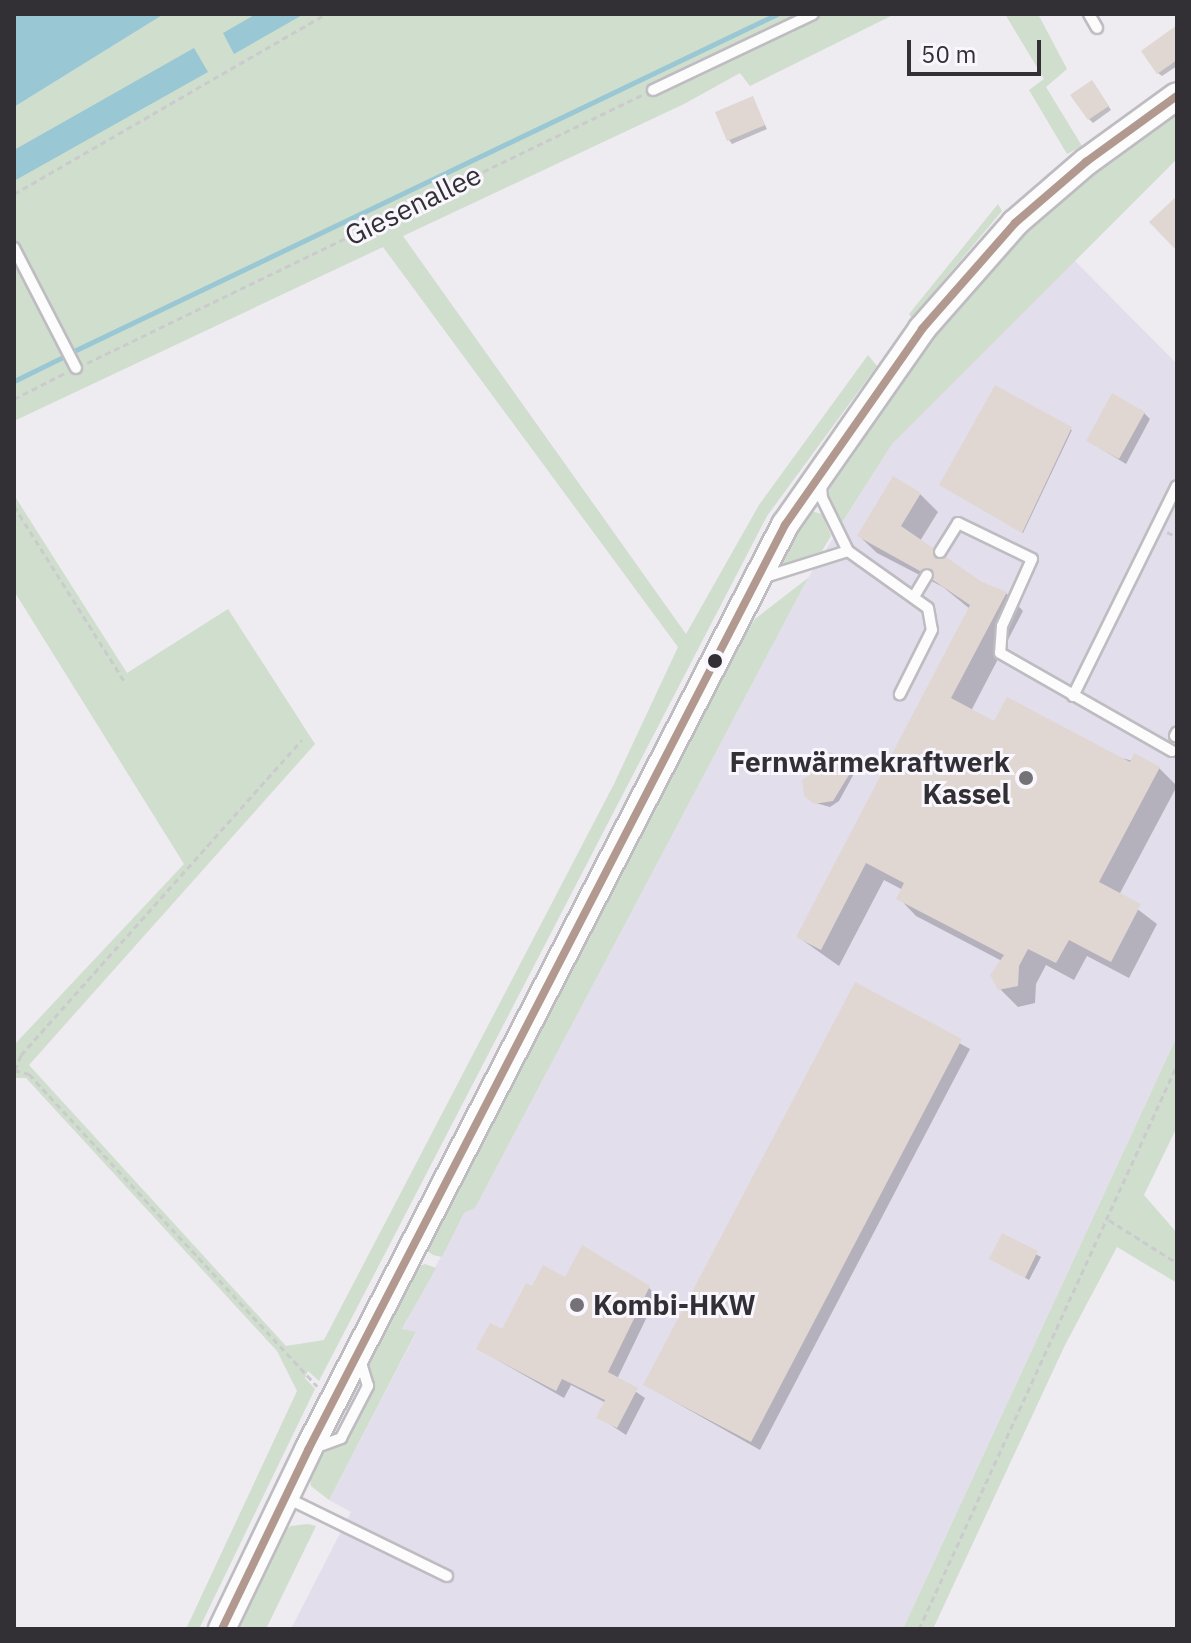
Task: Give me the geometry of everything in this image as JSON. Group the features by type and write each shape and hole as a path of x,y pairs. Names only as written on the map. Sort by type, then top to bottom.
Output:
{"street":[{"path":"222,1629 308,1450 755,580 820,470 922,329 1015,223 1086,162 1177,96"}],"lane":[{"path":"653,90 813,14"},
{"path":"1089,14 1097,28"},
{"path":"14,248 76,368"},
{"path":"820,470 822,498 848,551 915,595 928,608 932,630 900,694"},
{"path":"1073,696 1177,486"},
{"path":"940,552 958,523 1032,559 1002,626 1000,653 1172,751"},
{"path":"755,580 848,551"},
{"path":"915,595 927,575"},
{"path":"308,1450 341,1438 355,1412 368,1386 358,1353"},
{"path":"285,1497 447,1576"}],"path":[{"path":"14,194 326,14"},
{"name":"Giesenallee","path":"14,399 653,90"},
{"path":"14,506 126,684"},
{"path":"302,740 21,1055 15,1070 29,1074 332,1403"},
{"path":"919,1629 1177,1065"},
{"path":"1108,1219 1177,1263"}],"shaded area":[{"path":"1072,258 1177,364 1177,1036 903,1629 291,1629 351,1512 329,1500 416,1333 402,1330 464,1213 475,1208 808,578 892,444"}],"green space":[{"path":"164,14 895,14 750,86 740,73 684,104 403,236 686,634 759,505 868,355 877,366 767,516 319,1381 308,1371 305,1378 315,1389 199,1629 186,1629 297,1391 277,1351 26,1078 14,1078 14,1045 184,864 14,591 14,495 127,673 228,609 315,744 29,1065 286,1346 324,1340 614,784 678,647 383,247 14,421 14,107"},
{"path":"1005,14 1038,14 1067,69 1046,87 1082,146 1067,154 1029,90 1044,79"},
{"path":"1177,106 1177,159 892,444 842,523 829,495 830,476 966,294 1023,231 1092,170"},
{"path":"998,204 1002,211 912,318 909,314"},
{"path":"811,511 822,514 831,536 822,551 785,565 778,558"},
{"path":"808,578 475,1208 464,1213 442,1257 433,1255 426,1250 733,652 755,619"},
{"path":"1177,1036 1177,1127 1144,1195 1177,1233 1177,1283 1117,1247 1065,1345 933,1629 903,1629"},
{"path":"425,1264 436,1268 402,1329 416,1332 329,1500 311,1486 309,1472 316,1456 346,1442 374,1386 366,1357 410,1270"},
{"path":"291,1526 316,1526 266,1629 238,1629 281,1533"}],"water":[{"path":"14,14 164,14 14,107"},
{"path":"256,14 304,14 234,54 223,33"},
{"path":"194,48 208,72 14,181 14,150"}],"building":[{"path":"1177,25 1177,60 1157,74 1141,51"},
{"path":"1092,80 1109,106 1088,120 1070,95"},
{"path":"753,96 765,125 727,141 715,112"},
{"path":"1177,196 1177,251 1149,222"},
{"path":"995,385 1072,427 1022,533 939,485"},
{"path":"1112,393 1145,412 1119,459 1086,441"},
{"name":"Fernwärmekraftwerk Kassel","path":"893,476 921,493 901,526 933,548 935,558 946,557 982,582 1007,592 951,698 994,721 1007,697 1130,762 1134,753 1160,767 1099,882 1141,904 1111,962 1069,940 1056,963 1028,949 1019,966 1018,986 998,990 990,975 1004,955 896,899 904,883 866,863 821,950 796,937 970,605 933,580 932,569 920,571 857,536"},
{"path":"830,752 855,765 833,801 814,804 804,796 802,780 821,767"},
{"path":"855,982 962,1039 751,1442 643,1385"},
{"path":"1002,1233 1038,1251 1025,1278 989,1259"},
{"name":"Kombi-HKW","path":"582,1245 650,1286 608,1372 638,1388 617,1428 596,1418 605,1400 562,1379 556,1391 476,1349 490,1323 502,1329 526,1283 532,1286 543,1265 565,1277"}],"waterway":[{"path":"76,350 777,14"},
{"path":"14,381 61,358"}],"transit line":[{"path":"222,1629 308,1450 785,525 922,329 1015,223 1086,162 1177,96"}],"place":[{"name":"Fernwärmekraftwerk Kassel","path":"1026,778"},
{"name":"Kombi-HKW","path":"577,1305"}]}
